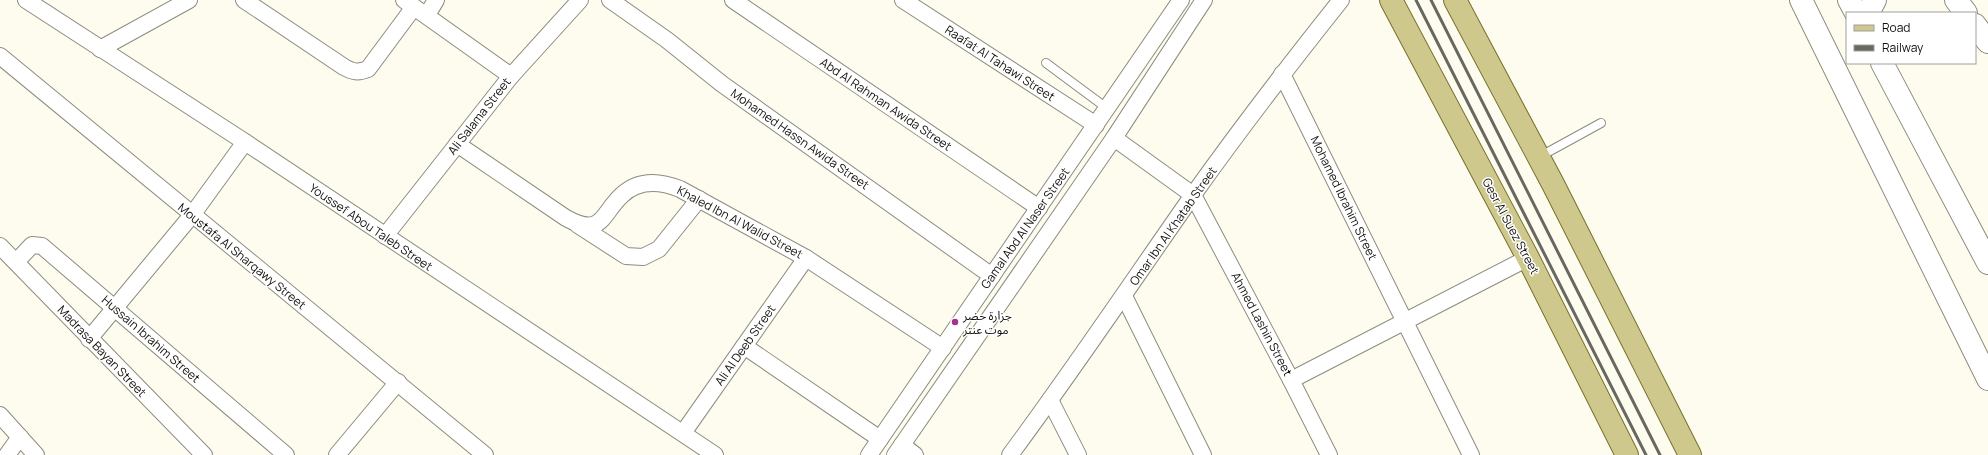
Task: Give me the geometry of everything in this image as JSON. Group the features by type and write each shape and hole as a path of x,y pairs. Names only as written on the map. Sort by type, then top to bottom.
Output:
{"main road":[{"name":"Gesr Al Suez Street","path":"1391,0 1528,258 1627,455"},
{"path":"1455,0 1539,158 1690,455"},
{"path":"1801,0 1988,379"},
{"path":"1849,0 1855,12"},
{"path":"1869,12 1875,0"},
{"path":"1956,0 1965,12"},
{"path":"1976,26 1988,42"},
{"path":"1883,64 1988,263"}],"street":[{"name":"Youssef Abou Taleb Street","path":"26,0 245,142 715,455"},
{"path":"100,49 189,0"},
{"path":"244,0 344,67 351,71 360,72 368,68 415,7 436,0"},
{"name":"Ali Salama Street","path":"385,236 511,76 580,0"},
{"name":"Mohamed Hassn Awida Street","path":"610,0 666,40 722,84 992,276"},
{"name":"Abd Al Rahman Awida Street","path":"733,0 1039,208"},
{"name":"Raafat Al Tahawi Street","path":"903,0 1096,125"},
{"name":"Gamal Abd Al Naser Street","path":"869,455 1108,109 1181,0"},
{"name":"Gamal Abd Al Naser Street","path":"898,450 1114,138 1204,0"},
{"name":"Omar Ibn Al Khatab Street","path":"1010,455 1124,296 1193,195 1282,74 1341,0"},
{"path":"415,7 511,76"},
{"name":"Moustafa Al Sharqawy Street","path":"0,56 485,455"},
{"name":"Mohamed Ibrahim Street","path":"1282,74 1471,455"},
{"path":"1114,138 1193,195"},
{"path":"89,338 192,215 245,142"},
{"path":"457,144 566,218 626,256 643,257 659,249 699,199"},
{"name":"Khaled Ibn Al Walid Street","path":"578,225 592,225 604,218 622,195 635,186 650,182 666,183 699,199 806,258 943,348"},
{"name":"Ahmed Lashin Street","path":"1193,195 1329,455"},
{"name":"Hussain Ibrahim Street","path":"16,262 32,245 42,246 286,455"},
{"name":"Madrasa Bayan Street","path":"0,246 204,455"},
{"name":"Ali Al Deeb Street","path":"683,433 806,258"},
{"path":"1291,380 1528,258"},
{"path":"1124,296 1204,455"},
{"path":"744,346 880,439"},
{"path":"337,455 398,382"},
{"path":"1050,400 1078,455"},
{"path":"0,415 36,455"},
{"path":"7,455 20,437"},
{"path":"898,450 915,455"}],"lane":[{"path":"1046,63 1108,109"},
{"path":"1539,158 1601,123"}],"railway":[{"path":"1416,0 1646,455"},
{"path":"1431,0 1660,455"}],"place":[{"name":"جزارة حضر موت عنتر","path":"955,322"}]}
